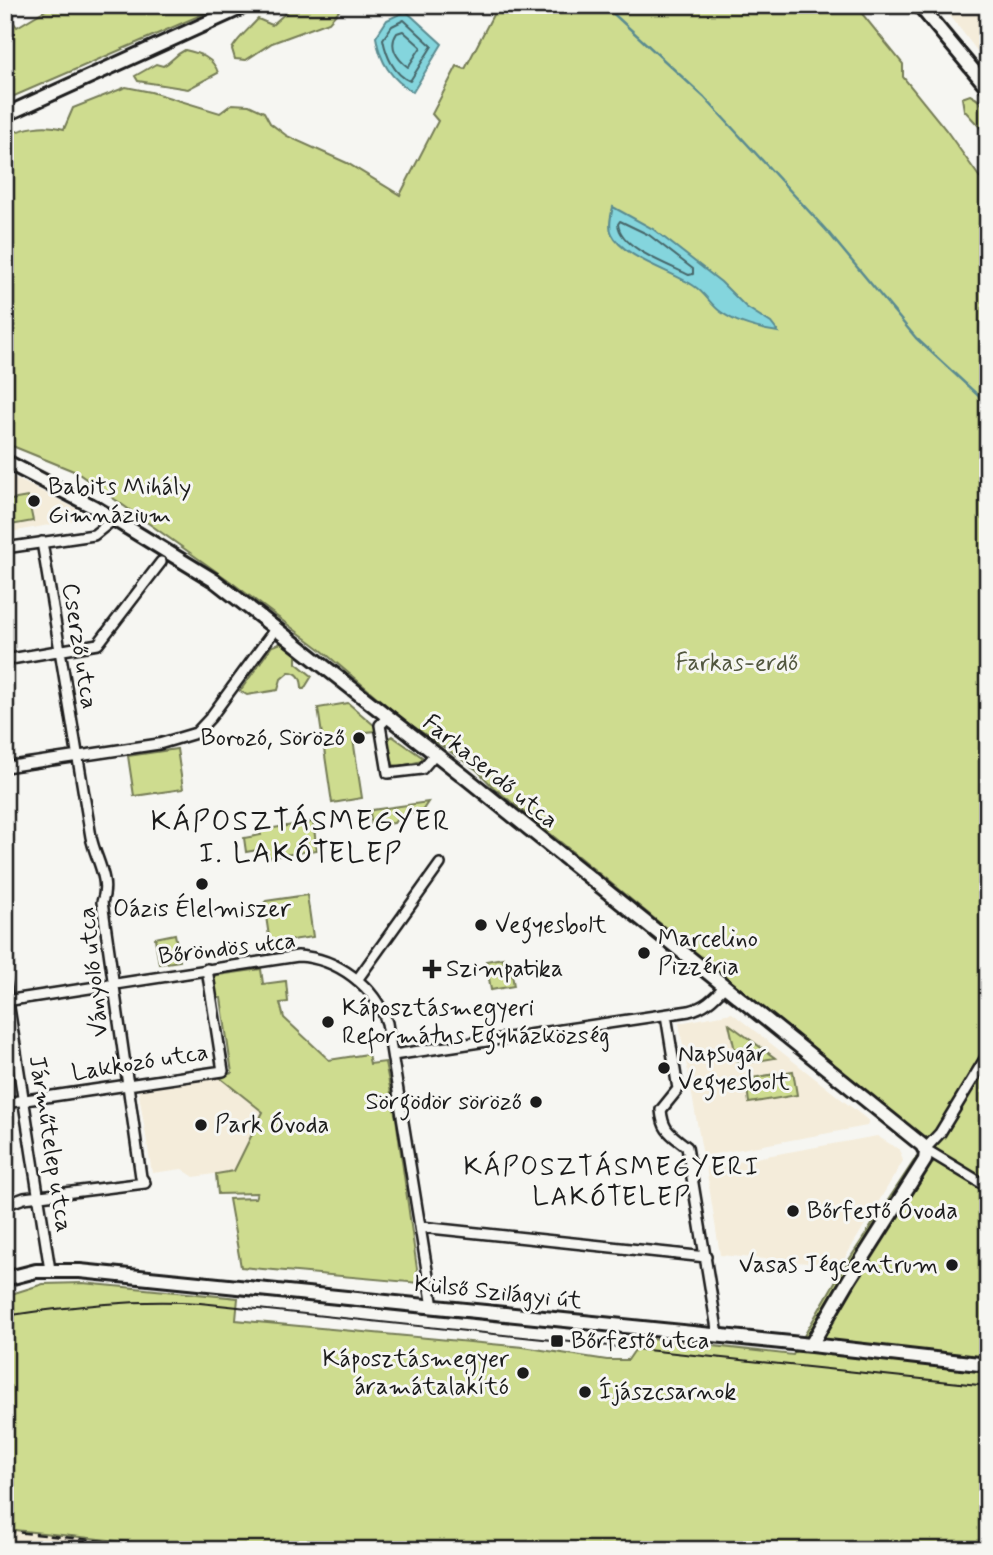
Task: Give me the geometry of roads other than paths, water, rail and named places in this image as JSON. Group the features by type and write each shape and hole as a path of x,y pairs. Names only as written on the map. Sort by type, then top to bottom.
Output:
{"street":[{"path":"5,114 247,5"},
{"path":"921,6 988,88"},
{"name":"Farkaserdő utca","path":"5,461 56,485 215,580 918,1141 925,1150"},
{"path":"5,548 94,535 114,519"},
{"name":"Cserző utca","path":"43,542 78,757"},
{"path":"5,660 98,644 160,562"},
{"path":"5,767 174,741 196,733 276,628"},
{"path":"388,717 380,725 388,774 422,769 435,754"},
{"name":"Ványoló utca","path":"38,1196 145,1183 141,1177 113,984 102,902 105,894 104,881 100,858 93,845 78,757"},
{"path":"356,979 440,864"},
{"name":"Bőröndös utca","path":"7,1001 207,969 310,957 332,964 356,979 372,993 384,1013 433,1307"},
{"name":"Lakkozó utca","path":"5,1103 223,1071 207,969"},
{"name":"Járműtelep utca","path":"5,982 50,1270"},
{"path":"393,1055 700,1009 724,987"},
{"path":"666,1015 678,1089 661,1110 662,1119 664,1129 687,1147 718,1335"},
{"path":"811,1345 925,1160 925,1150 940,1133 988,1055"},
{"path":"925,1150 988,1187"},
{"path":"5,1205 38,1196"},
{"path":"421,1227 706,1257"},
{"name":"Külső Szilágyi út","path":"5,1279 50,1270 91,1272 988,1365"}],"water":[{"path":"406,11 442,44 413,92 388,69 380,54 376,37 387,20"},
{"path":"613,207 653,229 721,282 746,307 771,323 778,332 734,320 717,309 694,286 626,250 611,231"}],"waterway":[{"path":"604,5 704,97 827,231 916,338 983,400"}],"tram line":[{"path":"5,1316 102,1304 200,1303 988,1386"}],"railway":[{"path":"5,1531 188,1550"}],"place":[{"name":"Babits Mihály Gimnázium","path":"34,501"},
{"name":"Borozó, Söröző","path":"359,738"},
{"name":"Oázis Élelmiszer","path":"202,884"},
{"name":"Vegyesbolt","path":"481,925"},
{"name":"Marcelino Pizzéria","path":"644,953"},
{"name":"Szimpatika","path":"432,969"},
{"name":"Káposztásmegyeri Református Egyházközség","path":"328,1022"},
{"name":"Napsugár Vegyesbolt","path":"664,1068"},
{"name":"Sörgödör söröző","path":"536,1102"},
{"name":"Park Óvoda","path":"201,1125"},
{"name":"Bőrfestő Óvoda","path":"793,1211"},
{"name":"Vasas Jégcentrum","path":"952,1265"},
{"name":"Bőrfestő utca","path":"557,1341"},
{"name":"Káposztásmegyer áramátalakító","path":"523,1373"},
{"name":"Íjászcsarnok","path":"585,1392"}],"district":[{"name":"KÁPOSZTÁSMEGYER I. LAKÓTELEP","path":"301,838"},
{"name":"KÁPOSZTÁSMEGYERI LAKÓTELEP","path":"612,1183"}],"park label":[{"name":"Farkas-erdő","path":"737,663"}]}
